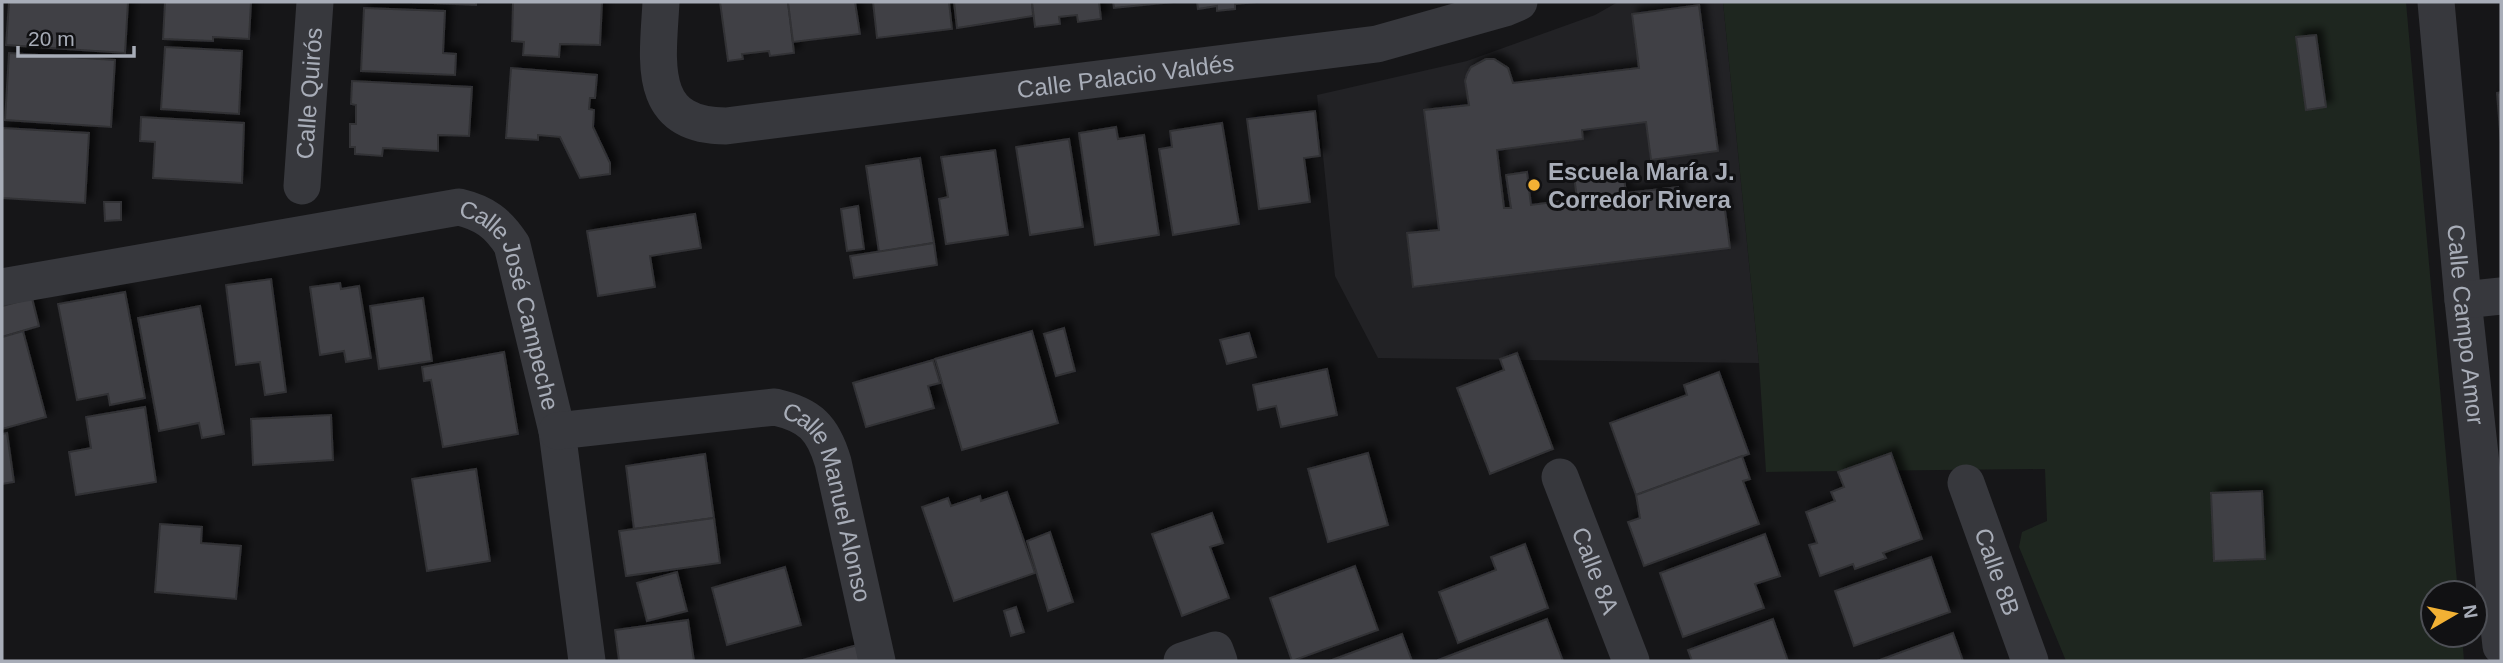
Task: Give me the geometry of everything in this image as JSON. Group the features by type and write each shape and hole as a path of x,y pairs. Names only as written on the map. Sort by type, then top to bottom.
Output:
{"street":[{"name":"Calle Quirós","path":"302,186 314,2"},
{"name":"Calle Palacio Valdés","path":"661,2 657,61 658,79 664,96 676,111 691,121 726,127 1377,44 1519,2"},
{"name":"Calle Campo Amor","path":"2436,2 2463,300 2501,646"},
{"name":"Calle José Campeche","path":"2,287 459,207 491,219 503,230 512,245 556,431 587,661"},
{"path":"2463,300 2501,296"},
{"name":"Calle Manuel Alonso","path":"556,431 775,407 796,412 814,424 827,441 834,462 877,661"},
{"name":"Calle 8A","path":"1560,477 1631,661"},
{"name":"Calle 8B","path":"1966,483 2030,661"},
{"path":"1182,661 1215,650 1219,661"}],"shaded area":[{"name":"Escuela María J. Corredor Rivera","path":"1618,2 1723,2 1759,363 1378,358 1335,276 1317,95 1467,61 1595,15"},
{"path":"1723,2 2406,2 2457,579 2419,579 2419,649 2463,649 2464,661 2066,661 2019,547 2022,532 2047,521 2045,469 1766,472 1759,363"}],"building":[{"path":"9,2 128,2 125,53 6,45"},
{"path":"165,2 251,2 249,39 163,39"},
{"path":"410,2 476,2 476,5"},
{"path":"513,2 602,2 600,45 560,44 559,57 523,55 524,42 512,41"},
{"path":"720,2 788,2 794,53 770,56 769,51 742,54 743,59 728,61"},
{"path":"788,2 855,2 860,34 793,42"},
{"path":"873,2 949,2 952,29 877,38"},
{"path":"954,2 1032,2 1033,16 957,28"},
{"path":"1032,2 1099,2 1101,19 1078,22 1077,15 1059,17 1060,24 1035,27"},
{"path":"1113,2 1174,2 1114,8"},
{"path":"1197,2 1257,2 1235,4 1235,9 1217,11 1217,6 1198,9"},
{"path":"1699,5 1718,151 1651,160 1646,122 1582,130 1583,139 1497,150 1504,208 1511,208 1506,175 1527,172 1531,205 1577,199 1574,176 1623,170 1626,193 1678,187 1679,200 1723,195 1730,248 1413,287 1407,233 1439,230 1424,110 1469,105 1465,81 1467,74 1471,67 1486,59 1494,59 1508,68 1513,83 1639,68 1632,14"},
{"path":"364,8 445,11 443,53 456,54 455,75 361,71"},
{"path":"2316,35 2326,107 2306,110 2296,37"},
{"path":"165,47 242,51 239,114 161,109"},
{"path":"9,53 115,60 111,127 5,120"},
{"path":"511,68 597,75 595,98 590,98 589,109 594,110 593,127 610,163 610,174 580,178 560,137 538,135 538,140 506,138"},
{"path":"352,81 472,87 469,136 438,135 438,151 383,148 382,156 355,154 355,147 350,147 350,124 356,124 356,105 351,104"},
{"path":"2501,92 2501,143 2497,93"},
{"path":"1315,111 1320,156 1304,158 1310,202 1259,209 1247,119"},
{"path":"141,117 244,123 242,183 153,178 155,142 140,141"},
{"path":"1222,123 1239,224 1173,235 1159,149 1172,147 1170,131"},
{"path":"1116,127 1118,139 1144,135 1159,235 1095,245 1079,133"},
{"path":"3,128 89,133 85,203 2,198"},
{"path":"1069,139 1083,227 1030,235 1016,147"},
{"path":"995,150 1008,235 946,244 939,199 948,197 941,157"},
{"path":"920,158 934,243 879,252 866,166"},
{"path":"104,202 121,202 121,220 105,221"},
{"path":"858,206 864,249 847,251 841,209"},
{"path":"695,214 701,248 650,256 655,287 598,296 587,231"},
{"path":"934,243 937,265 854,278 850,256"},
{"path":"271,279 286,392 265,395 260,362 236,365 226,285"},
{"path":"340,283 341,289 359,286 371,358 346,362 344,351 320,355 310,287"},
{"path":"125,292 145,398 110,405 108,394 77,400 58,304"},
{"path":"32,298 39,326 2,337 2,306"},
{"path":"423,298 432,361 379,369 370,306"},
{"path":"200,306 224,434 202,438 199,423 159,431 138,318"},
{"path":"1064,328 1075,371 1056,376 1044,334"},
{"path":"23,331 46,417 2,429 2,337"},
{"path":"1032,331 1058,423 962,450 935,359"},
{"path":"1249,333 1256,357 1227,364 1220,340"},
{"path":"504,352 518,434 443,447 431,380 424,381 422,367"},
{"path":"1517,353 1553,449 1490,474 1457,388 1504,370 1500,359"},
{"path":"933,360 940,383 928,386 934,408 866,427 853,383"},
{"path":"1327,369 1337,415 1281,427 1276,406 1258,410 1253,385"},
{"path":"1719,372 1749,454 1636,495 1610,423 1687,395 1684,385"},
{"path":"145,407 156,482 76,495 69,452 91,448 86,417"},
{"path":"331,415 333,460 253,465 251,419"},
{"path":"7,433 14,482 2,484 2,434"},
{"path":"1368,453 1388,525 1328,542 1308,469"},
{"path":"1891,453 1922,539 1883,553 1886,558 1855,569 1853,564 1820,576 1809,545 1817,543 1806,512 1835,501 1831,492 1844,487 1838,472"},
{"path":"705,454 714,518 634,529 626,466"},
{"path":"1742,456 1750,479 1743,481 1759,524 1644,566 1628,522 1640,518 1636,495"},
{"path":"476,469 490,561 427,571 412,479"},
{"path":"2262,491 2265,559 2214,561 2211,493"},
{"path":"1007,492 1035,573 954,601 922,507 948,498 951,506 980,496 981,501"},
{"path":"1212,513 1223,543 1210,547 1229,598 1182,616 1152,534"},
{"path":"714,518 720,563 626,576 619,531"},
{"path":"160,524 202,527 201,543 241,546 236,599 155,592"},
{"path":"1050,532 1073,602 1048,611 1027,541"},
{"path":"1765,534 1780,576 1755,584 1764,608 1683,637 1660,573"},
{"path":"1525,544 1548,608 1458,643 1439,592 1496,570 1491,557"},
{"path":"1931,557 1950,612 1854,646 1835,591"},
{"path":"1355,566 1378,630 1292,661 1270,598"},
{"path":"785,567 801,625 727,645 712,588"},
{"path":"677,572 687,611 647,621 637,583"},
{"path":"1016,607 1024,632 1011,636 1004,611"},
{"path":"1547,619 1563,661 1438,661 1438,660"},
{"path":"1773,619 1788,661 1692,661 1688,650"},
{"path":"688,620 694,661 619,661 615,630"},
{"path":"1953,633 1963,661 1877,661"},
{"path":"1402,634 1412,661 1329,661"},
{"path":"861,644 866,661 799,661"}],"place":[{"name":"Escuela María J. Corredor Rivera","path":"1534,185"}]}
